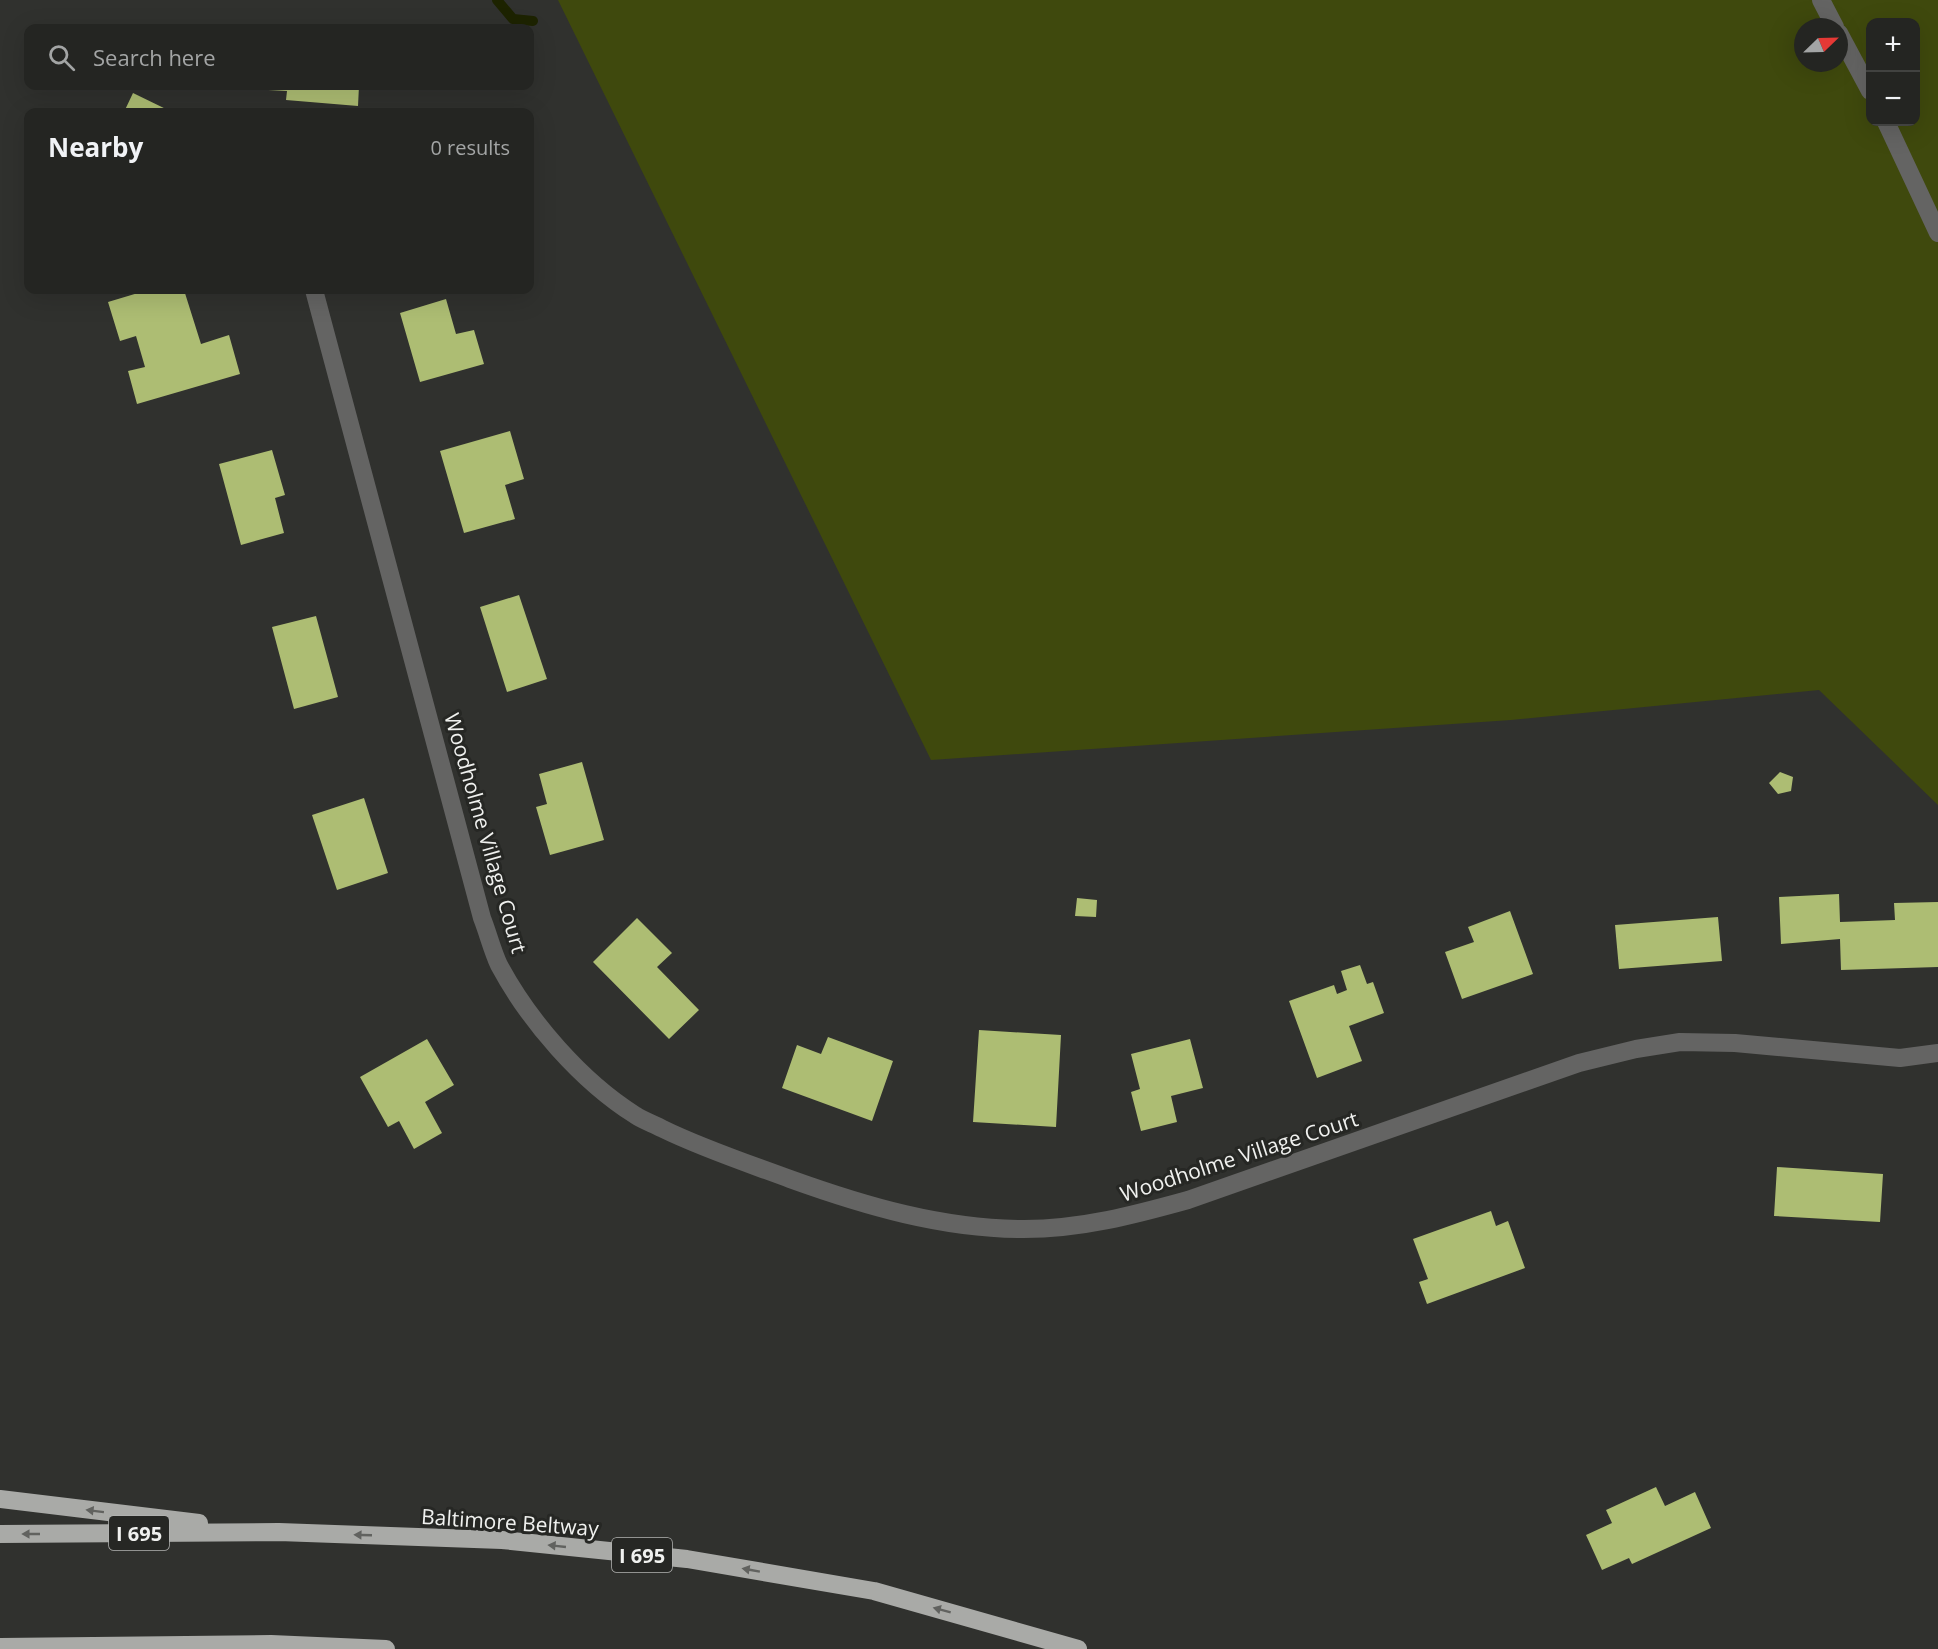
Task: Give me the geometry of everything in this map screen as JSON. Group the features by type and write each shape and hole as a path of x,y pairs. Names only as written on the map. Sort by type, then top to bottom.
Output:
{"highway":[{"path":"0,1499 279,1532"},
{"name":"Baltimore Beltway","path":"0,1534 279,1532 502,1540 687,1559 874,1591 1078,1649"},
{"path":"0,1647 271,1644 386,1649"}],"street":[{"path":"1821,0 1831,18"},
{"path":"1848,50 1866,84"},
{"path":"1888,126 1938,233"},
{"name":"Woodholme Village Court","path":"315,294 482,918 498,963 522,1004 550,1040 589,1079 635,1115 696,1145 853,1201 913,1216 968,1226 1023,1229 1075,1227 1125,1217 1188,1200 1579,1064 1636,1049 1680,1042 1735,1043 1900,1058 1938,1053"}],"green space":[{"path":"558,0 1938,0 1938,805 1819,690 1511,720 931,760"}],"building":[{"path":"269,90 359,90 358,106 286,100 287,91"},
{"path":"133,93 164,108 126,108"},
{"path":"135,294 185,294 201,344 229,335 240,374 137,404 128,371 145,367 136,336 120,341 108,302"},
{"path":"446,299 456,334 474,330 484,364 420,382 400,313"},
{"path":"510,431 524,479 505,485 515,519 464,533 440,451"},
{"path":"272,450 285,495 275,498 284,533 241,545 219,464"},
{"path":"519,595 547,679 507,692 480,607"},
{"path":"316,616 338,697 294,709 272,627"},
{"path":"582,762 604,840 550,855 536,807 547,804 539,774"},
{"path":"1780,772 1793,777 1791,791 1778,794 1769,783"},
{"path":"364,798 388,873 337,890 312,815"},
{"path":"1839,894 1840,922 1895,920 1894,903 1938,902 1938,967 1841,970 1840,939 1781,944 1779,897"},
{"path":"1077,898 1097,900 1096,917 1075,916"},
{"path":"1510,911 1533,974 1462,999 1445,952 1474,942 1468,927"},
{"path":"1718,917 1722,961 1619,969 1615,925"},
{"path":"637,918 672,953 657,967 699,1010 669,1039 593,962"},
{"path":"1360,965 1367,984 1373,982 1384,1013 1349,1026 1362,1061 1317,1078 1289,1001 1334,985 1337,994 1347,990 1341,971"},
{"path":"979,1030 1061,1035 1056,1127 973,1122"},
{"path":"828,1037 893,1061 872,1121 782,1088 797,1045 821,1054"},
{"path":"427,1039 454,1085 425,1102 442,1133 414,1149 399,1121 388,1127 360,1077"},
{"path":"1190,1039 1203,1088 1171,1096 1177,1122 1141,1131 1131,1092 1140,1089 1131,1054"},
{"path":"1777,1167 1883,1174 1880,1222 1774,1216"},
{"path":"1491,1211 1496,1226 1508,1221 1525,1268 1427,1304 1419,1282 1428,1279 1413,1239"},
{"path":"1656,1487 1665,1506 1695,1492 1711,1528 1632,1564 1629,1558 1602,1570 1586,1535 1612,1523 1606,1510"}],"waterway":[{"path":"497,0 513,19 533,21"}]}
